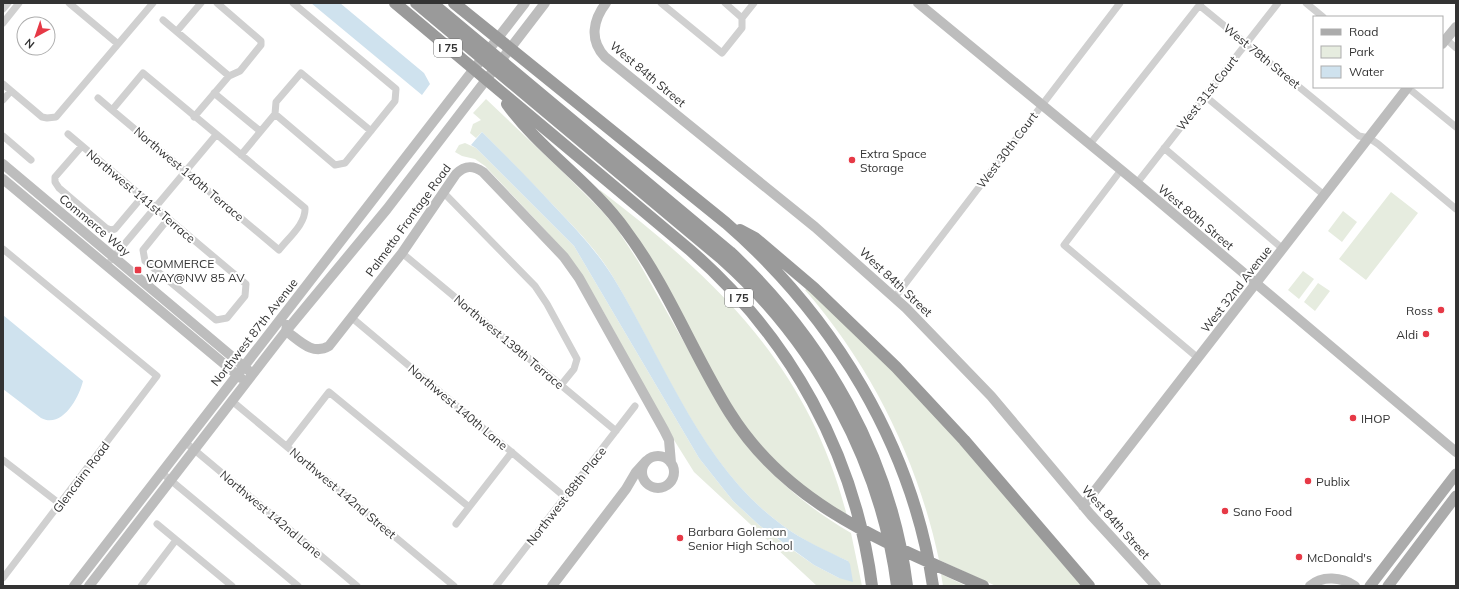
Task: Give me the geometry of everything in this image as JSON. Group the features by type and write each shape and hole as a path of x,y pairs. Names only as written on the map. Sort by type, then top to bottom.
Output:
{"highway":[{"name":"I 75","path":"395,3 710,268 734,292 766,329 805,388 836,449 858,514 872,586"},
{"path":"416,3 717,254 747,283 797,340 837,404 856,443 881,511 892,554 897,586"},
{"path":"432,3 720,243 755,276 786,310 833,376 871,450 892,511 907,586"},
{"path":"454,3 726,224 772,267 798,296 832,340 866,393 892,446 913,499 924,535 933,586"},
{"path":"495,88 520,121 582,180 627,231 653,273 731,414 751,442 774,467 802,492 828,511 859,528 983,586"},
{"path":"726,224 755,238 823,296 875,346 964,440 1089,586"}],"main road":[{"path":"1370,586 1456,474"},
{"path":"1388,586 1456,496"}],"street":[{"path":"3,9 8,3"},
{"path":"3,22 19,3"},
{"path":"69,3 118,44"},
{"path":"3,84 42,117 55,117 153,3"},
{"path":"177,32 201,3"},
{"path":"194,117 229,76 240,71 261,45 261,41 217,3"},
{"path":"275,114 335,165 341,165 345,163 395,101 396,89 293,3"},
{"name":"Northwest 87th Avenue","path":"77,582 525,3"},
{"name":"Northwest 87th Avenue","path":"89,586 286,330 387,209 545,3"},
{"name":"West 84th Street","path":"606,3 597,16 594,29 597,46 608,60 811,224 895,297 968,372 1083,506 1156,586"},
{"path":"662,3 722,53 742,28 742,18 754,3"},
{"path":"725,3 742,18"},
{"name":"West 80th Street","path":"918,3 1137,183 1456,452"},
{"name":"West 30th Court","path":"895,297 1120,3"},
{"name":"West 31st Court","path":"1137,183 1278,3"},
{"path":"1306,3 1322,16"},
{"path":"1090,144 1200,4"},
{"name":"West 78th Street","path":"1200,4 1359,136 1369,138 1378,144 1456,209"},
{"path":"163,20 229,76"},
{"path":"1456,27 1444,42 1456,48"},
{"path":"112,110 143,73 241,155 275,114 276,102 301,73 370,131"},
{"name":"West 32nd Avenue","path":"1083,506 1407,88"},
{"path":"1409,88 1456,128"},
{"path":"3,100 11,91"},
{"path":"214,93 260,131"},
{"path":"1205,96 1324,195"},
{"name":"Northwest 140th Terrace","path":"98,98 279,250 303,221 305,215 304,208 241,155"},
{"name":"Northwest 141st Terrace","path":"68,134 246,284 245,296 228,318 221,321 216,320 145,261 143,250 168,219"},
{"path":"106,266 216,135"},
{"path":"3,136 31,160"},
{"path":"82,146 55,176 55,182 59,188 106,228 111,230 115,229 142,197"},
{"path":"1164,148 1283,249"},
{"name":"Commerce Way","path":"3,164 253,374"},
{"name":"Palmetto Frontage Road","path":"286,330 310,348 322,350 329,346 402,252 443,192 462,168 470,166 477,168 483,172 548,241 579,278 669,440 671,463"},
{"path":"1121,170 1064,245 1198,358"},
{"name":"Commerce Way","path":"3,179 246,382"},
{"path":"443,192 518,267 535,286 548,304 577,359 574,369 561,385"},
{"name":"Glencairn Road","path":"3,249 157,376 3,578"},
{"name":"Northwest 139th Terrace","path":"402,252 616,432"},
{"path":"286,330 288,318 300,301 306,286"},
{"name":"Northwest 140th Lane","path":"352,317 565,497"},
{"path":"287,446 329,392 469,507"},
{"name":"Northwest 142nd Street","path":"232,401 454,586"},
{"name":"Northwest 88th Place","path":"496,586 635,406"},
{"path":"552,586 626,489 636,472 663,445 665,439 664,430"},
{"name":"Northwest 142nd Lane","path":"185,442 357,586"},
{"path":"456,524 512,452"},
{"path":"626,489 631,485 639,484 651,486 660,487 668,484 672,480 673,472 671,463 660,456 648,459 642,470 644,479 651,486"},
{"path":"3,460 60,504"},
{"path":"162,473 298,586"},
{"path":"157,524 231,586"},
{"path":"141,586 176,540"},
{"path":"1310,586 1319,580 1337,582 1344,579 1355,586"},
{"path":"77,582 89,586"}],"green space":[{"path":"486,99 566,175 602,211 617,229 638,261 728,420 741,438 783,484 815,510 851,533 862,586 817,586 694,472 669,432 602,309 548,233 485,166 475,159 462,156 455,152 459,145 465,143 476,148 574,246 699,458 733,501 759,525 787,546 814,565 839,578 848,561 814,545 782,525 754,501 728,473 686,410 613,277 593,248 482,132 476,138 470,133 473,124 481,120 473,113"},
{"path":"600,190 683,258 720,294 754,331 784,371 809,415 830,463 847,516 804,487 778,464 744,425 599,192"},
{"path":"1391,192 1418,213 1366,280 1339,259"},
{"path":"1343,211 1357,222 1342,242 1328,231"},
{"path":"1303,271 1314,279 1299,299 1288,290"},
{"path":"1318,283 1330,291 1315,311 1304,302"},
{"path":"808,288 883,361 931,411 1083,586 996,586 939,560 919,487 905,451 889,417 871,383 851,351 805,290"},
{"path":"941,574 966,586 943,586"}],"water":[{"path":"311,3 340,3 424,73 430,84 422,95"},
{"path":"482,132 569,222 592,248 606,267 632,309 686,410 706,442 729,473 754,501 782,525 822,549 848,561 850,564 853,582 839,578 814,565 759,525 733,501 699,458 574,246 476,148 471,145"},
{"path":"3,315 83,381 78,396 62,416 49,420 41,418 3,389"}],"place":[{"name":"Extra Space Storage","path":"852,160"},
{"name":"COMMERCE WAY@NW 85 AV","path":"138,270"},
{"name":"Ross","path":"1441,310"},
{"name":"Aldi","path":"1426,334"},
{"name":"IHOP","path":"1353,418"},
{"name":"Publix","path":"1308,481"},
{"name":"Sano Food","path":"1225,511"},
{"name":"Barbara Goleman Senior High School","path":"680,538"},
{"name":"McDonald's","path":"1299,557"}]}
